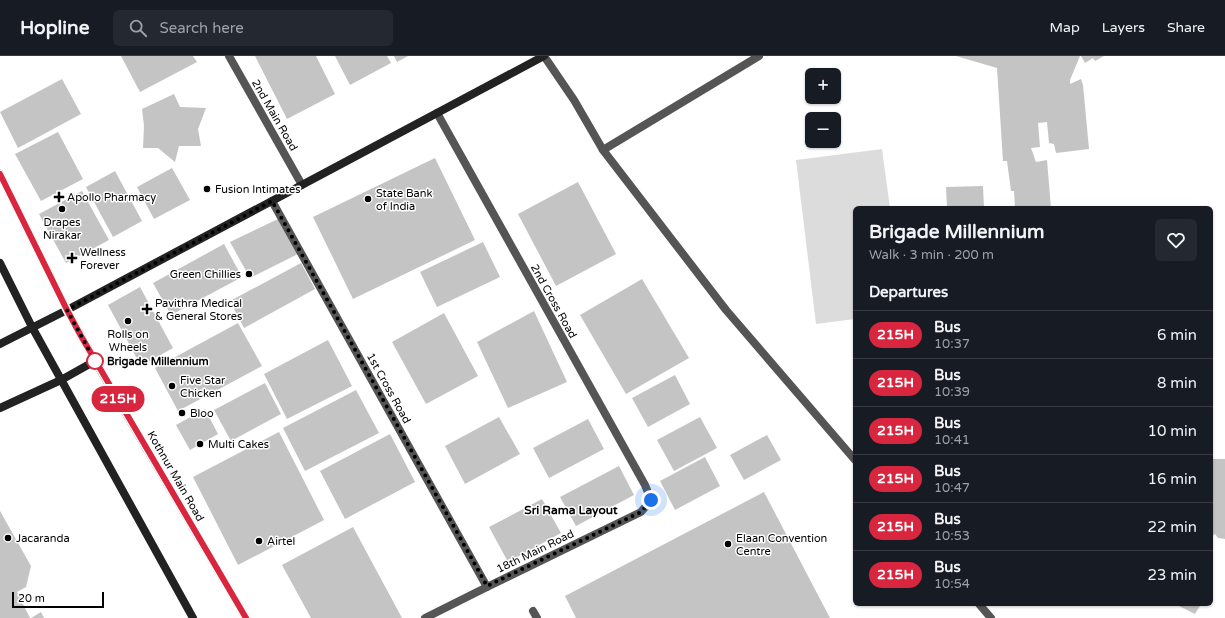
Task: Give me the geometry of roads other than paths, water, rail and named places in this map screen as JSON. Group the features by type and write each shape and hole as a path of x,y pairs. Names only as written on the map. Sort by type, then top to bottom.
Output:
{"main road":[{"path":"0,344 67,310 544,56"},
{"name":"Kothnur Main Road","path":"0,174 67,310 95,361 246,618"},
{"path":"0,263 32,327 193,618"},
{"path":"0,408 61,380 95,361"}],"street":[{"name":"2nd Main Road","path":"229,56 302,185"},
{"path":"544,56 574,100 603,150 726,310 853,458"},
{"path":"603,150 759,56"},
{"name":"2nd Cross Road","path":"437,113 645,485 651,500"},
{"name":"1st Cross Road","path":"272,201 487,586"},
{"name":"18th Main Road","path":"426,618 487,586 641,512 651,500"},
{"path":"981,606 991,618"}],"place":[{"name":"Fusion Intimates","path":"207,189"},
{"name":"Apollo Pharmacy","path":"59,197"},
{"name":"State Bank of India","path":"368,199"},
{"name":"Drapes Nirakar","path":"62,209"},
{"name":"Wellness Forever","path":"72,258"},
{"name":"Green Chillies","path":"249,274"},
{"name":"Pavithra Medical & General Stores","path":"147,309"},
{"name":"Rolls on Wheels","path":"128,321"},
{"name":"Brigade Millennium","path":"95,361"},
{"name":"Five Star Chicken","path":"172,386"},
{"name":"Bloo","path":"182,413"},
{"name":"Multi Cakes","path":"200,444"},
{"name":"Jacaranda","path":"8,538"},
{"name":"Airtel","path":"259,541"},
{"name":"Elaan Convention Centre","path":"728,544"}],"district":[{"name":"Sri Rama Layout","path":"571,510"}]}
